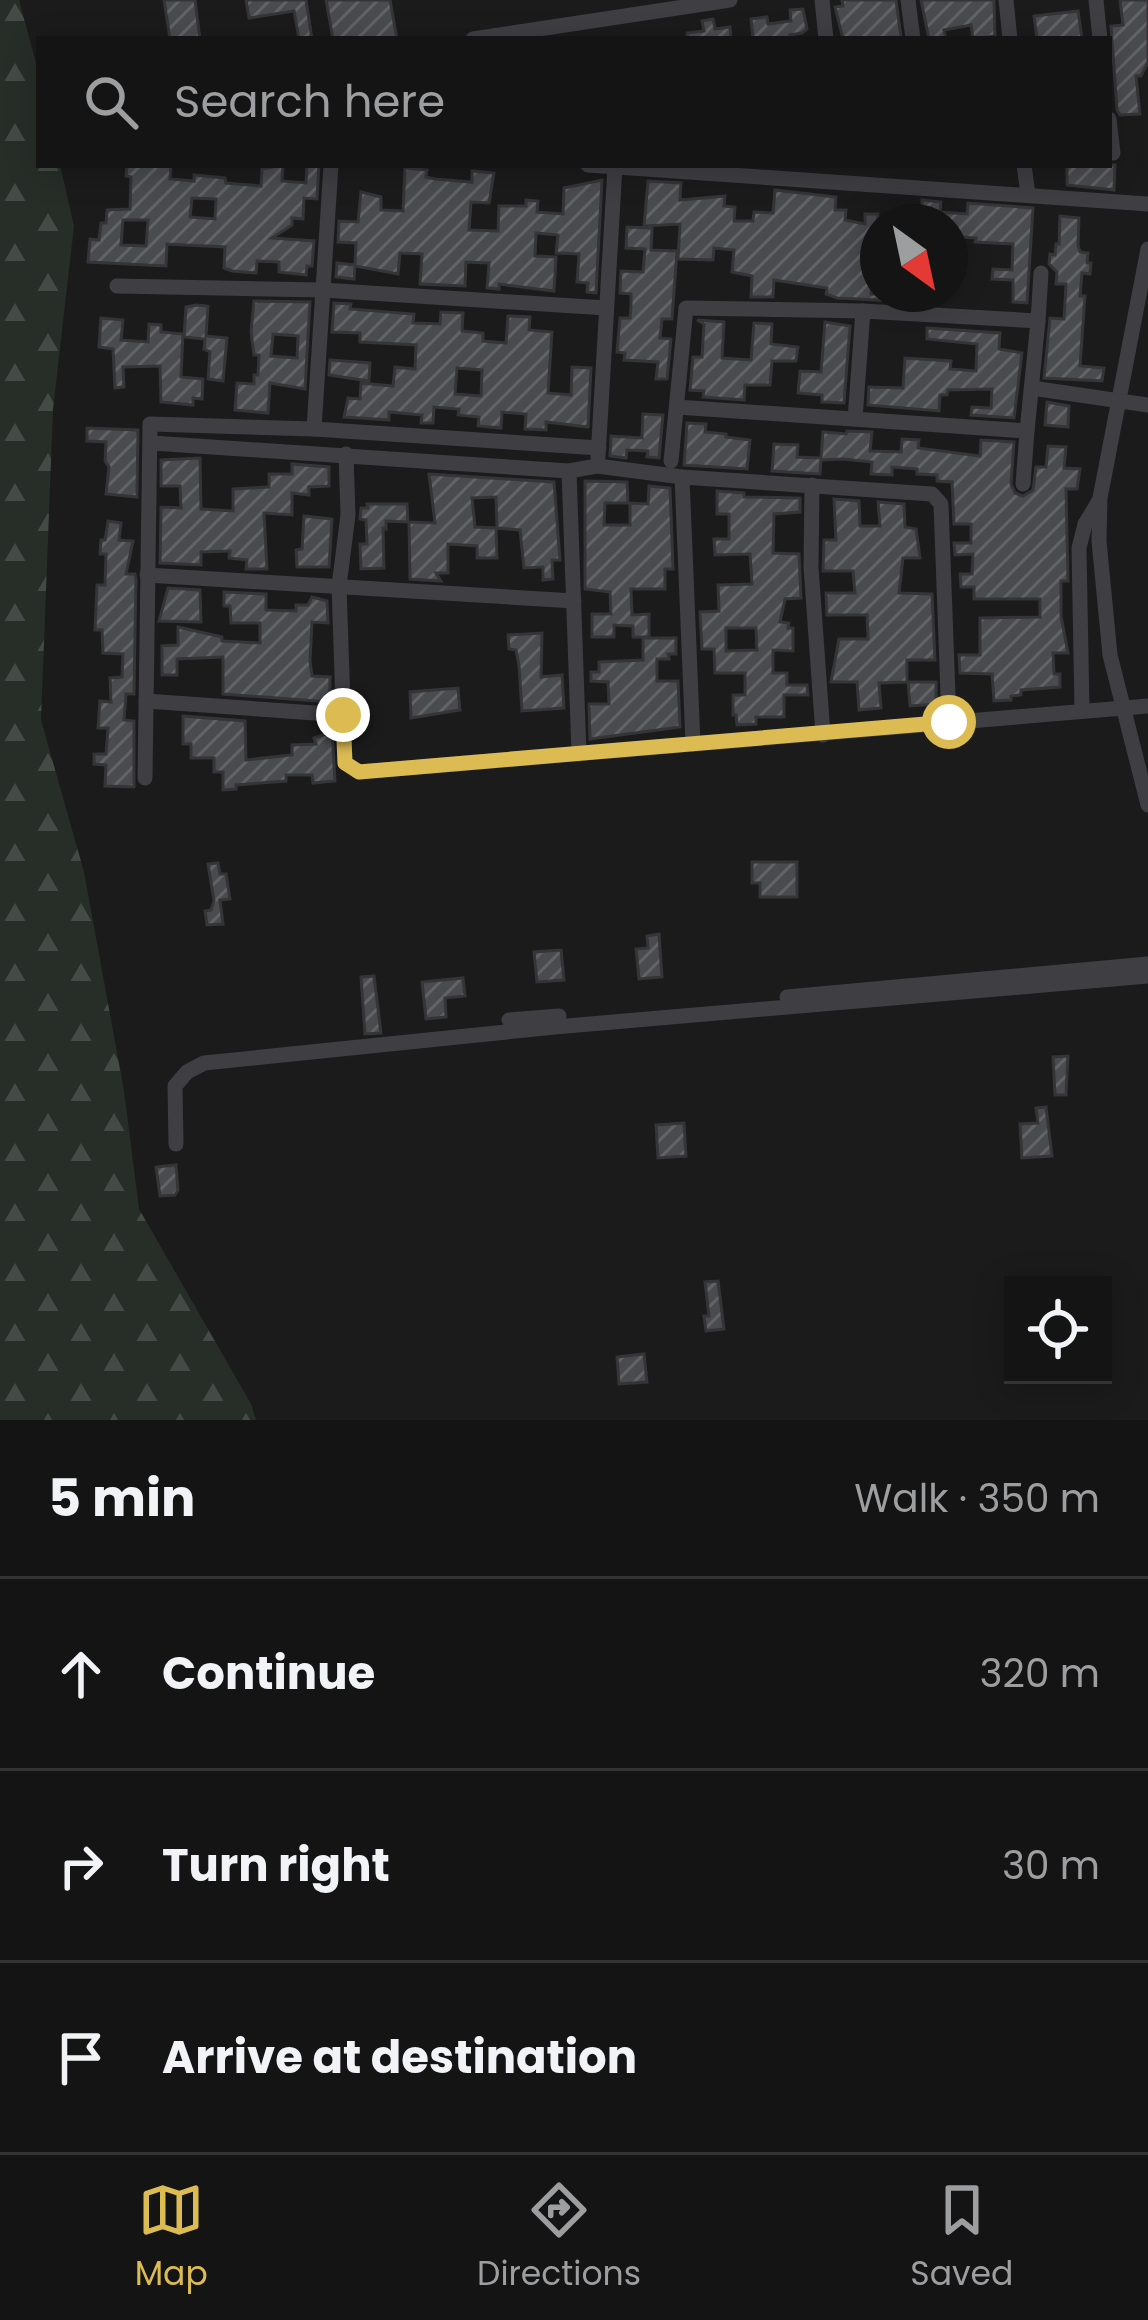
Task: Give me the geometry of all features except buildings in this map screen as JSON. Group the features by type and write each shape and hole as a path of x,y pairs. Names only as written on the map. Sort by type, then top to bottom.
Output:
{"street":[{"path":"493,36 730,0"},
{"path":"822,0 826,36"},
{"path":"908,0 913,36"},
{"path":"1006,0 1010,36"},
{"path":"1096,0 1100,36"},
{"path":"1112,144 1113,153"},
{"path":"314,429 331,168"},
{"path":"597,466 615,168"},
{"path":"672,168 843,174 1148,204"},
{"path":"1024,168 1028,195"},
{"path":"1148,250 1100,498 1099,542 1122,708 1148,805"},
{"path":"1024,484 1041,274"},
{"path":"117,286 323,290 606,308"},
{"path":"671,461 686,308 860,311"},
{"path":"855,419 863,312"},
{"path":"879,312 1038,322"},
{"path":"1032,388 1148,405"},
{"path":"677,407 1027,431"},
{"path":"145,778 150,424 314,429 599,448"},
{"path":"152,442 568,471 597,466 682,478 938,497 949,722"},
{"path":"346,454 348,515 339,586 343,715 345,763 359,772 1148,706"},
{"path":"568,471 579,754"},
{"path":"682,478 693,744"},
{"path":"812,485 811,567 823,735"},
{"path":"1082,711 1079,548 1085,524 1100,498"},
{"path":"147,575 574,601"},
{"path":"146,701 343,715"},
{"path":"509,1020 1148,964"},
{"path":"176,1144 175,1086 187,1072 204,1064 555,1027 1148,976"}],"green space":[{"path":"0,0 19,0 36,63 36,168 61,168 74,226 53,409 41,720 84,872 124,1091 139,1209 256,1420 0,1420"}],"route":[{"path":"343,715 345,763 359,772 949,722"}]}
